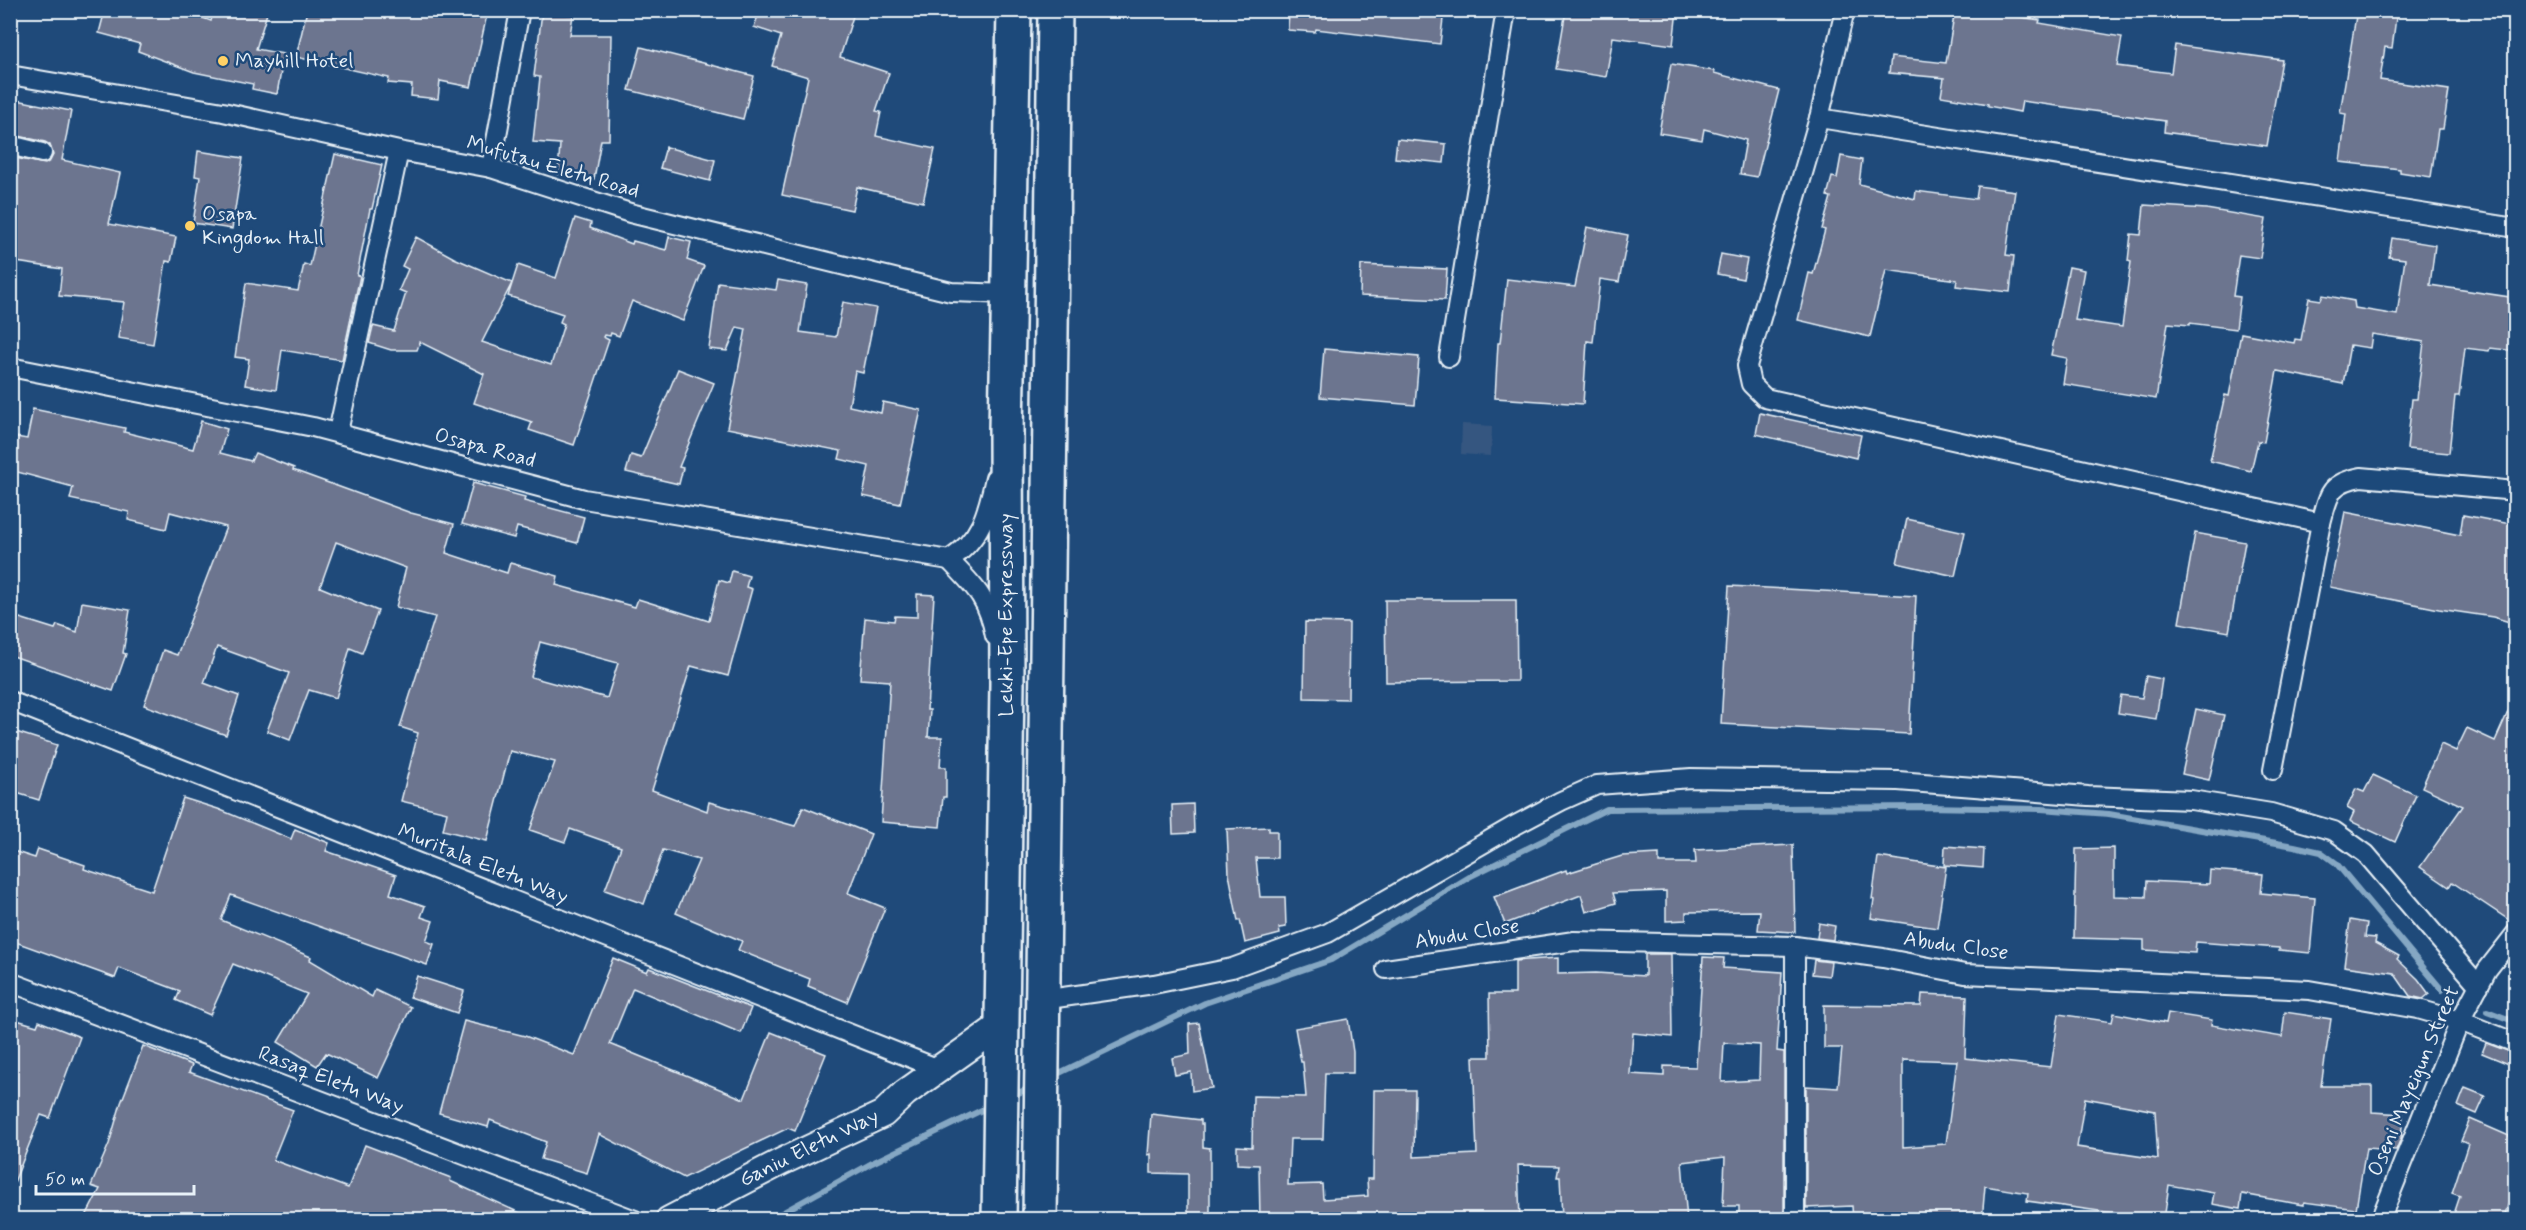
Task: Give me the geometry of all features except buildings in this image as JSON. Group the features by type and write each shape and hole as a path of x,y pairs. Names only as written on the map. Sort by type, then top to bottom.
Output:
{"highway":[{"name":"Lekki-Epe Expressway","path":"999,1220 1007,684 1006,431 1014,10"},
{"name":"Lekki-Epe Expressway","path":"1040,1220 1055,10"}],"street":[{"path":"491,168 520,10"},
{"path":"1449,357 1506,10"},
{"path":"1845,10 1819,118 1748,366 1751,384 1765,398 2321,523"},
{"name":"Mufutau Eletu Road","path":"10,75 223,112 399,151 491,168 630,213 951,292 1009,294"},
{"path":"1819,118 2516,228"},
{"path":"10,145 42,153"},
{"path":"338,432 399,151"},
{"name":"Osapa Road","path":"10,367 338,432 584,499 949,560"},
{"path":"1006,431 986,518 972,541 949,560 976,586 991,613 1007,684"},
{"path":"2273,770 2321,523 2331,490 2343,480 2361,477 2516,491"},
{"name":"Muritala Eletu Way","path":"10,701 939,1069"},
{"path":"1042,1015 1163,982 1232,968 1328,933 1512,827 1597,785 1691,778 1898,781 2088,796 2191,800 2271,813 2334,831 2366,854 2479,986"},
{"name":"Oseni Mayeigun Street","path":"2380,1220 2460,1021 2487,970 2516,933"},
{"name":"Abudu Close","path":"1386,969 1574,941 1795,946 1884,958 1965,974 2309,990 2418,1009 2460,1021 2516,1043"},
{"path":"1795,946 1795,1220"},
{"name":"Rasaq Eletu Way","path":"10,982 635,1220"},
{"name":"Ganiu Eletu Way","path":"669,1220 883,1113 905,1093 939,1069 1001,1039"}],"shaded area":[{"path":"1462,424 1492,426 1491,456 1461,454"}],"waterway":[{"path":"1051,1077 1205,1003 1331,960 1471,876 1607,809 1925,807 2041,809 2109,814 2294,846 2321,852 2336,863 2442,990"},
{"path":"2487,1011 2516,1022"},
{"path":"1010,1097 1031,1087"},
{"path":"769,1220 872,1163 990,1106"}],"place":[{"name":"Mayhill Hotel","path":"223,61"},
{"name":"Osapa Kingdom Hall","path":"190,226"}]}
